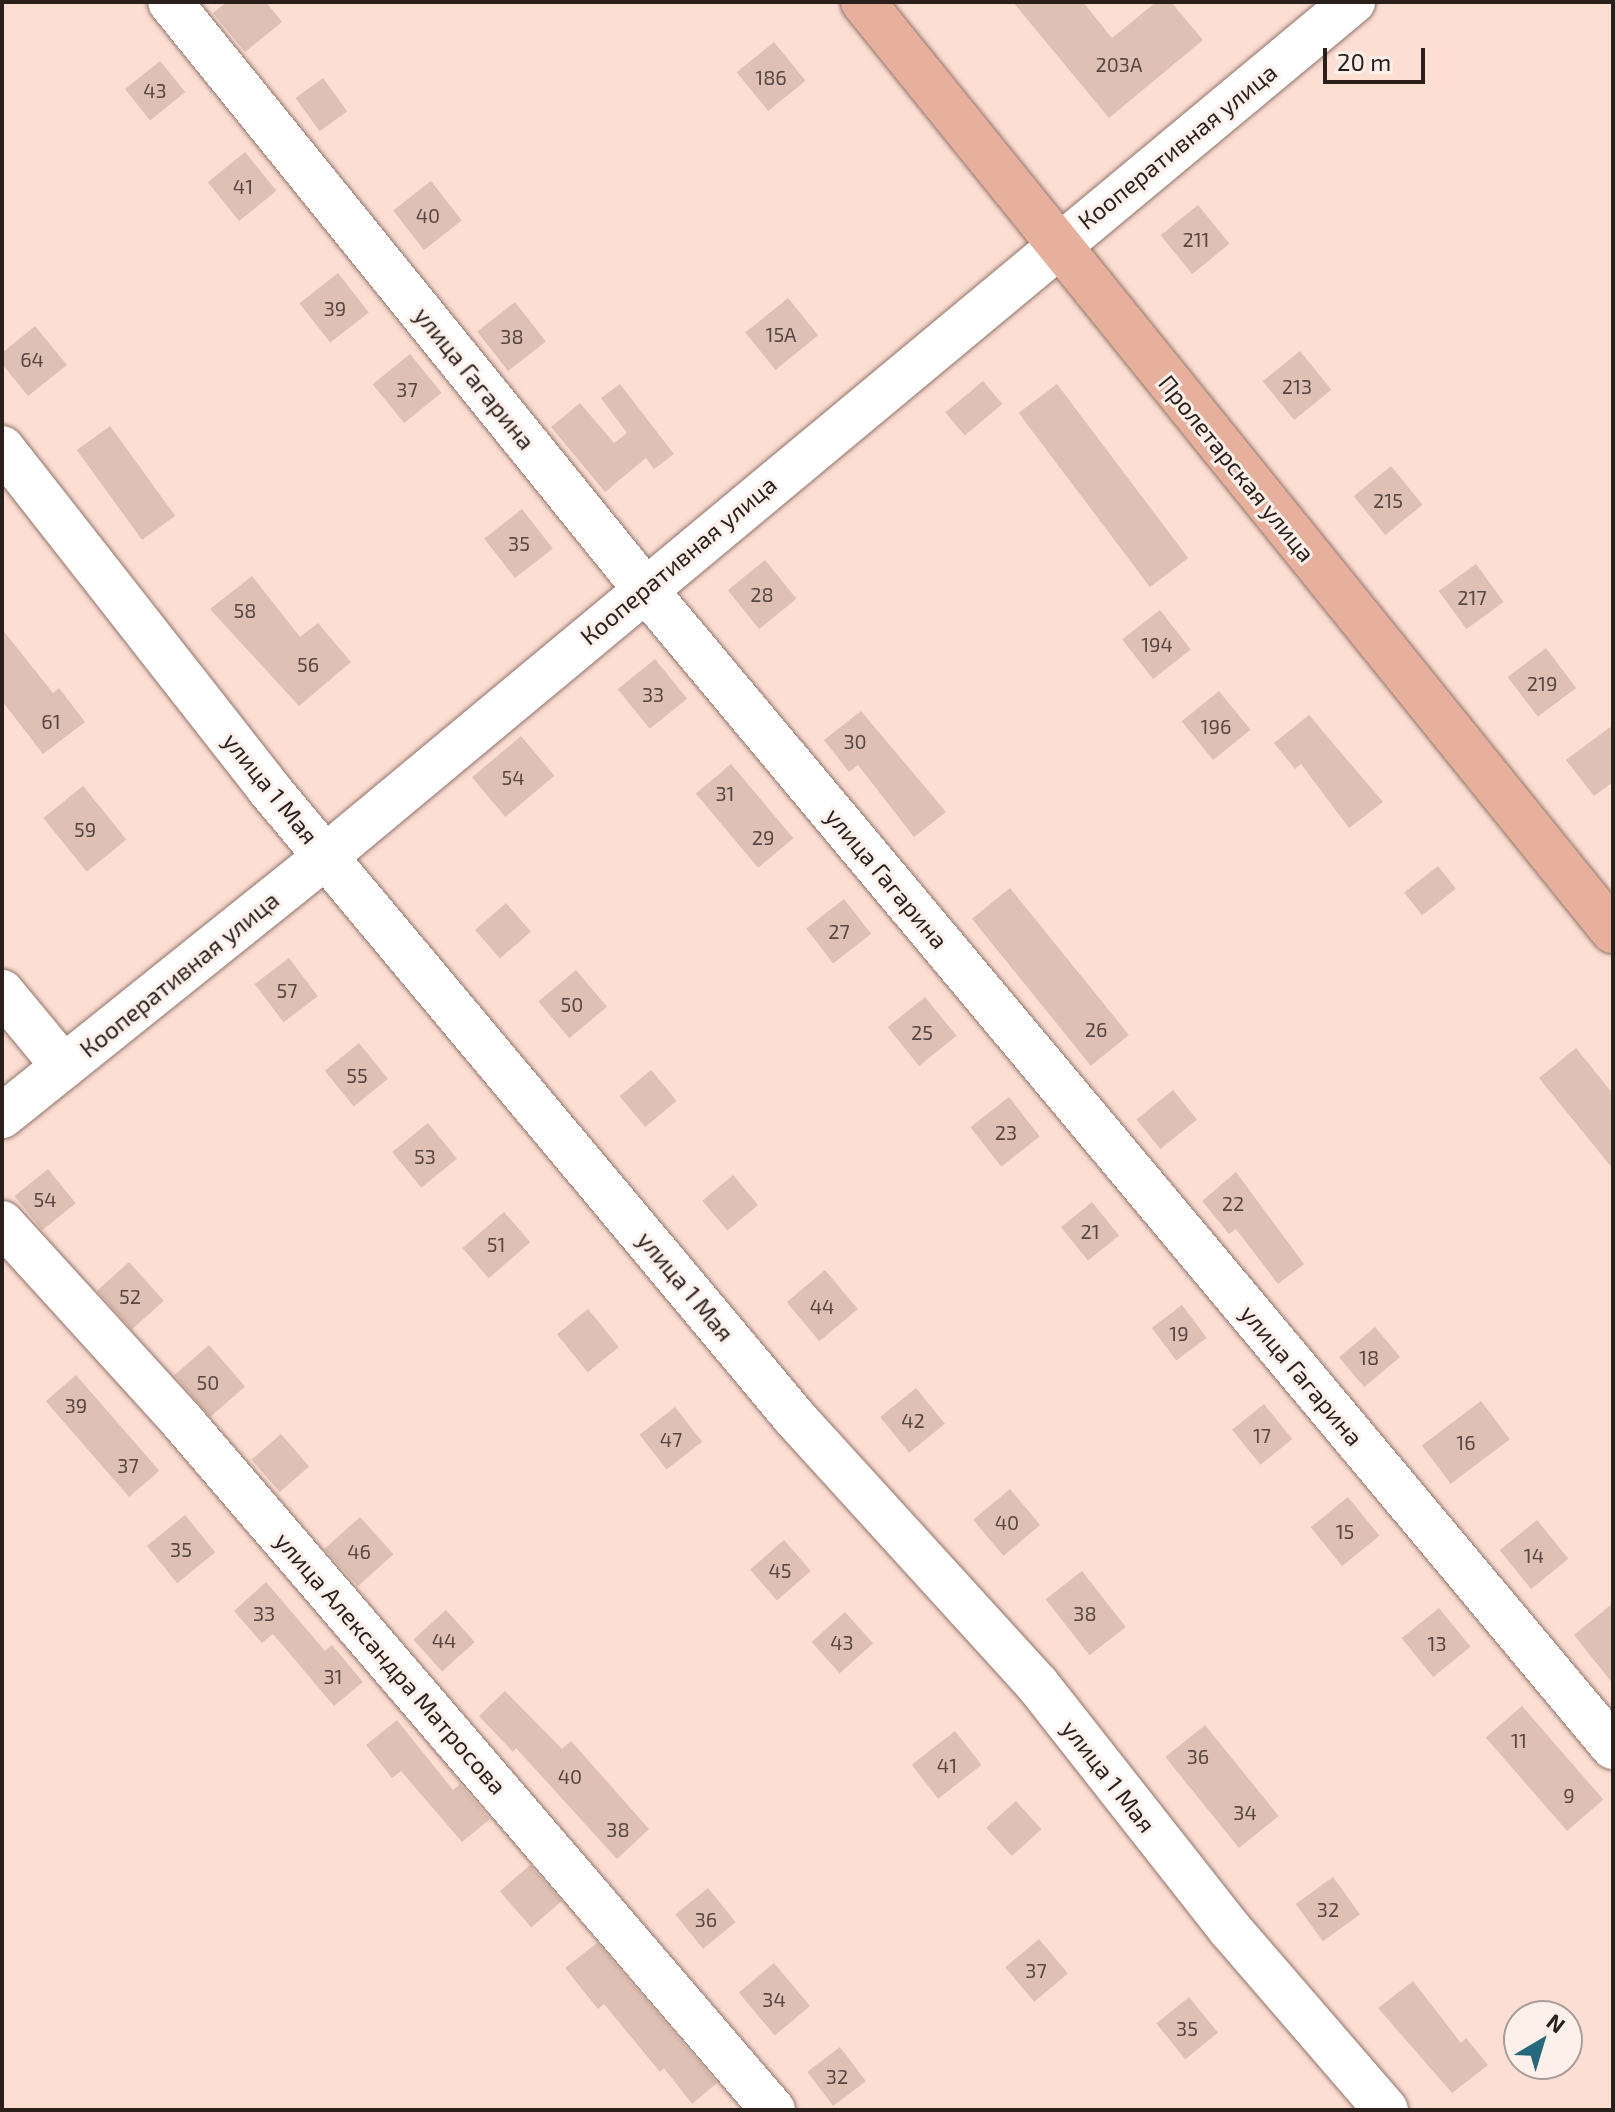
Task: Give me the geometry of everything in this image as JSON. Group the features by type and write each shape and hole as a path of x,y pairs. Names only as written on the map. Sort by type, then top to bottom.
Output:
{"main road":[{"name":"Пролетарская улица","path":"863,2 1613,931"}],"street":[{"name":"улица Гагарина","path":"170,2 644,588 1613,1747"},
{"name":"Кооперативная улица","path":"2,1116 326,856 644,588 1353,2"},
{"name":"улица 1 Мая","path":"2,448 326,856 794,1417 1037,1684 1229,1928 1386,2110"},
{"path":"2,992 64,1067"},
{"name":"улица Александра Матросова","path":"2,1223 182,1421 773,2110"}],"building":[{"path":"227,2 266,2 282,22 245,52 213,13"},
{"path":"1013,2 1083,2 1112,38 1156,2 1171,2 1203,40 1109,118"},
{"path":"774,42 805,81 768,111 737,72"},
{"path":"160,61 185,92 150,120 125,89"},
{"path":"323,78 347,111 320,131 295,98"},
{"path":"245,152 276,191 239,221 208,182"},
{"path":"431,181 462,220 424,250 393,211"},
{"path":"1198,205 1229,244 1192,274 1161,235"},
{"path":"338,273 369,312 330,343 299,303"},
{"path":"788,298 818,335 775,370 745,333"},
{"path":"515,302 546,341 508,371 477,332"},
{"path":"35,326 67,365 28,396 2,364 2,353"},
{"path":"1300,351 1331,390 1294,420 1263,381"},
{"path":"410,354 441,393 404,423 373,384"},
{"path":"983,381 1002,404 965,435 945,412"},
{"path":"620,384 674,454 654,469 646,458 605,492 551,427 580,403 614,443 627,433 601,398"},
{"path":"1057,384 1188,558 1150,587 1019,413"},
{"path":"110,426 175,516 142,540 77,450"},
{"path":"1391,466 1422,505 1385,535 1354,496"},
{"path":"522,509 553,548 515,578 484,539"},
{"path":"765,560 796,599 759,629 728,590"},
{"path":"1476,564 1504,602 1466,629 1439,591"},
{"path":"252,576 300,637 318,623 351,662 299,706 210,609"},
{"path":"1160,610 1191,649 1153,679 1122,640"},
{"path":"2,629 53,693 59,688 85,722 43,754 2,701"},
{"path":"1546,648 1576,688 1538,717 1508,677"},
{"path":"655,659 687,699 650,729 618,689"},
{"path":"1219,691 1250,730 1213,760 1182,721"},
{"path":"861,711 946,812 914,837 858,765 849,772 824,740"},
{"path":"1309,715 1383,802 1349,828 1301,764 1295,769 1274,743"},
{"path":"1613,725 1613,782 1594,796 1566,760"},
{"path":"521,736 554,776 505,817 472,777"},
{"path":"731,764 793,838 758,868 696,794"},
{"path":"83,786 126,840 87,872 43,818"},
{"path":"1438,866 1456,889 1422,915 1404,892"},
{"path":"1010,888 1129,1035 1091,1066 972,919"},
{"path":"844,899 871,934 833,963 806,929"},
{"path":"506,903 531,932 500,959 475,930"},
{"path":"289,958 318,996 284,1022 255,984"},
{"path":"576,970 607,1007 569,1038 538,1001"},
{"path":"925,997 956,1036 919,1066 888,1027"},
{"path":"359,1043 388,1079 354,1106 325,1071"},
{"path":"1576,1048 1613,1094 1613,1169 1539,1078"},
{"path":"651,1070 677,1101 645,1127 620,1096"},
{"path":"1173,1090 1197,1120 1160,1149 1136,1120"},
{"path":"1009,1097 1040,1136 1001,1167 970,1127"},
{"path":"428,1123 457,1159 421,1188 392,1152"},
{"path":"48,1169 76,1203 42,1230 15,1196"},
{"path":"1236,1172 1304,1264 1278,1284 1236,1229 1229,1234 1202,1201"},
{"path":"733,1175 758,1205 727,1231 702,1201"},
{"path":"1092,1202 1119,1235 1088,1261 1061,1227"},
{"path":"504,1212 530,1242 489,1278 462,1248"},
{"path":"129,1262 164,1301 132,1329 97,1291"},
{"path":"825,1270 858,1309 819,1341 787,1302"},
{"path":"1182,1305 1207,1338 1176,1361 1152,1328"},
{"path":"588,1309 619,1347 588,1372 557,1334"},
{"path":"1375,1327 1400,1357 1364,1387 1339,1357"},
{"path":"209,1345 245,1387 210,1417 174,1375"},
{"path":"76,1375 159,1471 129,1497 46,1401"},
{"path":"916,1388 945,1424 909,1453 880,1417"},
{"path":"1481,1401 1510,1439 1451,1484 1422,1446"},
{"path":"1264,1404 1292,1439 1260,1465 1232,1430"},
{"path":"675,1407 702,1442 667,1469 640,1435"},
{"path":"281,1434 309,1466 280,1492 252,1460"},
{"path":"1010,1489 1040,1525 1003,1556 973,1520"},
{"path":"1348,1497 1379,1536 1342,1566 1311,1527"},
{"path":"185,1515 215,1552 177,1583 147,1546"},
{"path":"360,1517 393,1554 358,1586 324,1549"},
{"path":"1537,1520 1568,1559 1531,1589 1500,1550"},
{"path":"784,1540 811,1571 777,1600 750,1570"},
{"path":"1082,1571 1126,1627 1089,1655 1046,1599"},
{"path":"266,1582 325,1651 332,1645 363,1682 334,1706 273,1634 262,1643 234,1611"},
{"path":"1613,1603 1613,1684 1574,1635"},
{"path":"1439,1608 1470,1647 1433,1677 1402,1638"},
{"path":"446,1610 475,1642 442,1671 413,1639"},
{"path":"845,1612 873,1643 840,1673 812,1642"},
{"path":"505,1691 562,1749 571,1741 649,1829 617,1859 516,1748 513,1752 479,1716"},
{"path":"1522,1706 1603,1800 1567,1831 1486,1737"},
{"path":"397,1720 453,1790 460,1784 490,1819 462,1842 401,1771 392,1778 366,1745"},
{"path":"1205,1725 1279,1816 1239,1848 1165,1757"},
{"path":"955,1731 981,1765 938,1799 912,1765"},
{"path":"1016,1801 1041,1829 1012,1856 986,1828"},
{"path":"530,1865 561,1901 531,1927 500,1891"},
{"path":"1333,1877 1360,1914 1323,1941 1296,1904"},
{"path":"708,1888 736,1922 703,1949 675,1914"},
{"path":"1039,1939 1068,1973 1034,2002 1005,1967"},
{"path":"597,1943 717,2083 692,2104 664,2068 660,2072 604,2004 598,2009 565,1968"},
{"path":"774,1963 810,2006 775,2035 739,1993"},
{"path":"1413,1981 1461,2043 1466,2038 1488,2065 1452,2093 1378,2008"},
{"path":"1189,1997 1218,2033 1185,2059 1156,2023"},
{"path":"840,2047 866,2081 833,2106 807,2072"}]}
